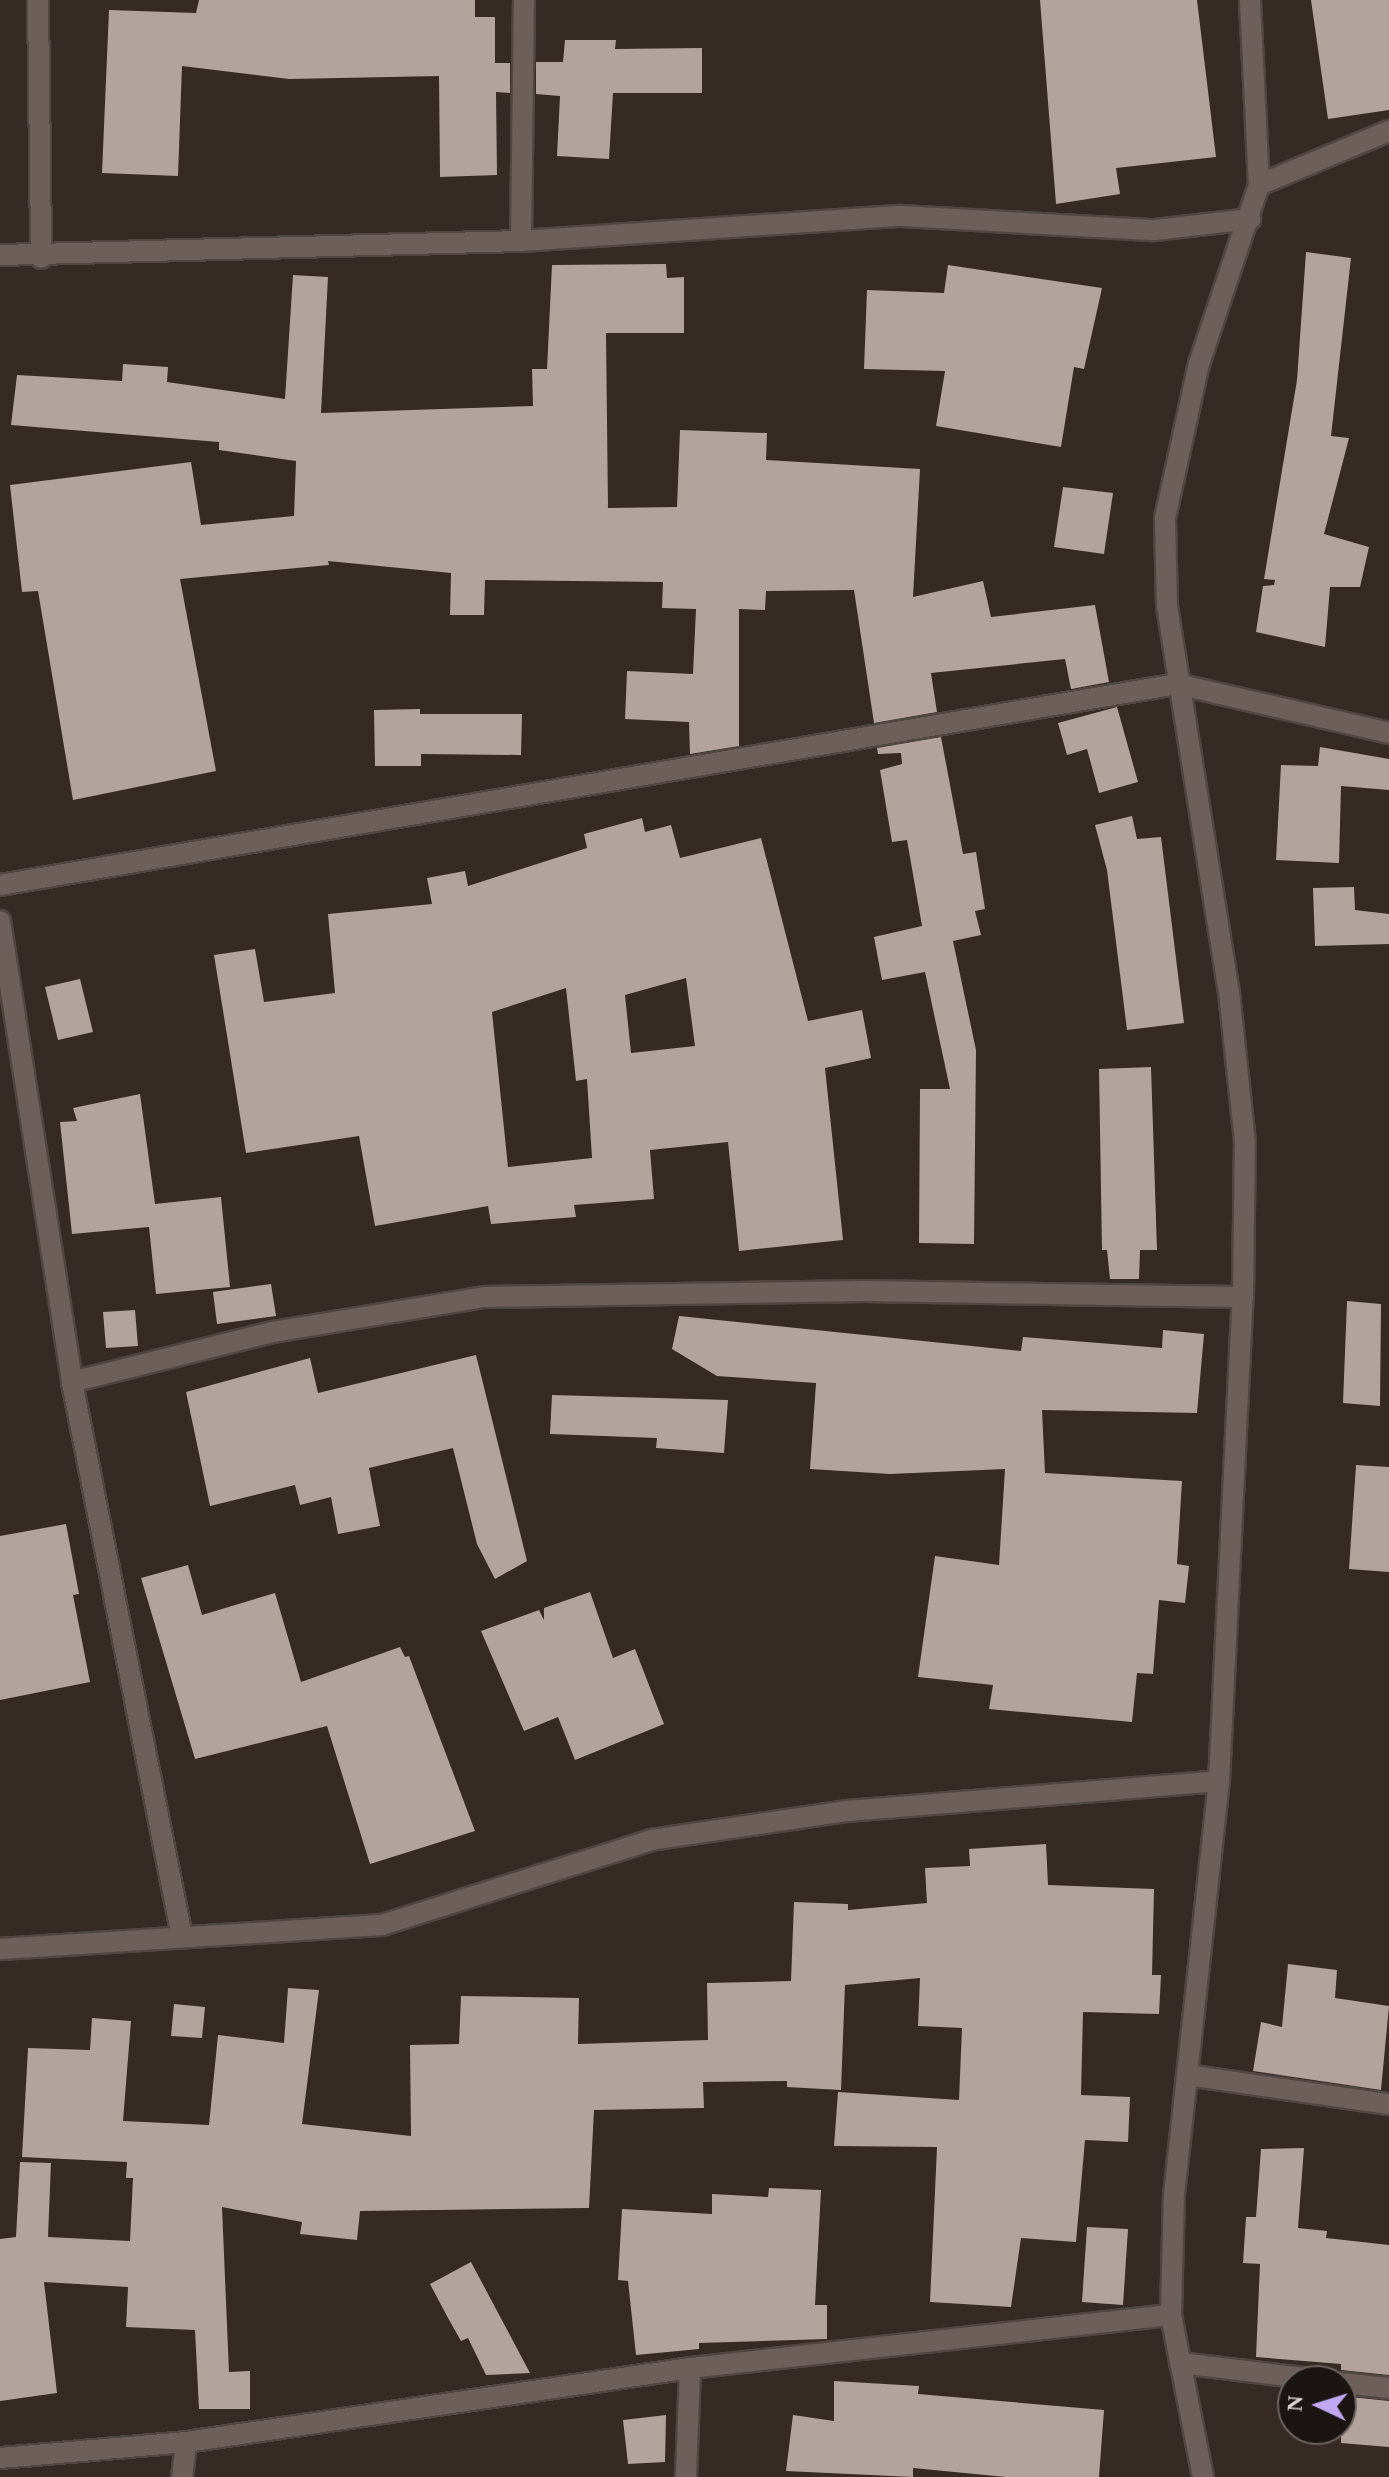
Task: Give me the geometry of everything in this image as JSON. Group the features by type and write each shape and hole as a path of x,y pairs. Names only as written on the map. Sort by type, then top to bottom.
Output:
{"street":[{"path":"38,0 41,258"},
{"path":"521,241 524,0"},
{"path":"1203,2477 1171,2315 1178,2136 1219,1781 1243,1297 1245,1142 1231,1008 1167,607 1165,518 1199,364 1259,185 1250,0"},
{"path":"1259,185 1389,131"},
{"path":"0,255 41,258 521,241 901,216 1155,230 1250,219"},
{"path":"0,885 1177,684 1389,733"},
{"path":"0,921 72,1382 182,1937"},
{"path":"72,1382 273,1332 485,1297 864,1291 1243,1297"},
{"path":"0,1949 382,1925 651,1840 848,1811 1219,1781"},
{"path":"1187,2075 1389,2104"},
{"path":"0,2458 186,2442 690,2368 1171,2315"},
{"path":"1180,2363 1277,2375"},
{"path":"686,2477 690,2368"},
{"path":"1357,2385 1389,2388"},
{"path":"182,2477 186,2442"}],"building":[{"path":"199,0 475,0 475,17 495,17 495,63 510,63 510,93 496,92 497,175 440,177 439,76 289,79 182,66 178,176 102,173 109,10 196,13"},
{"path":"1040,0 1197,0 1216,157 1116,168 1120,194 1056,204"},
{"path":"1311,0 1389,0 1389,110 1328,119"},
{"path":"565,40 616,40 615,49 702,48 702,93 613,93 609,159 557,156 560,96 536,94 536,62 563,62"},
{"path":"1306,252 1351,258 1331,436 1349,438 1324,534 1369,547 1360,587 1330,587 1325,647 1256,632 1263,586 1274,585 1275,580 1264,579 1297,380"},
{"path":"666,264 667,278 684,277 684,333 606,333 608,508 677,507 680,430 767,433 766,460 920,469 913,597 983,581 991,617 1095,605 1109,682 1071,689 1065,659 931,673 937,712 874,723 854,590 766,591 765,610 739,609 739,746 690,754 689,722 625,719 627,671 693,674 696,609 662,608 663,582 485,580 484,615 450,615 451,573 328,561 329,565 180,579 216,771 73,800 38,591 22,592 10,485 191,462 201,525 294,516 296,461 219,450 219,442 11,425 17,375 122,381 123,364 168,367 167,382 285,399 293,275 328,277 321,413 533,406 532,369 547,369 552,265"},
{"path":"948,265 1102,288 1084,369 1074,367 1061,447 936,426 945,371 864,369 867,290 944,293"},
{"path":"1063,487 1113,493 1104,554 1054,547"},
{"path":"1117,707 1138,782 1099,793 1087,749 1067,755 1058,723"},
{"path":"420,709 420,714 522,714 521,755 421,754 421,766 375,766 374,710"},
{"path":"941,737 963,854 976,852 985,909 975,911 981,935 953,941 976,1050 974,1244 919,1243 920,1089 950,1089 925,972 882,980 874,937 922,926 907,840 892,842 880,770 902,764 901,753 878,754 877,748"},
{"path":"1320,747 1389,759 1389,790 1341,786 1339,863 1276,860 1281,765 1318,766"},
{"path":"1132,816 1137,839 1161,837 1184,1023 1127,1030 1107,870 1095,825"},
{"path":"642,818 645,832 671,825 680,858 761,838 808,1021 862,1010 871,1058 825,1068 843,1240 739,1251 728,1142 650,1150 654,1199 574,1205 576,1217 491,1224 488,1206 375,1226 359,1136 246,1153 214,955 255,949 264,1002 335,993 328,914 432,904 427,878 465,871 468,886 587,848 584,834","holes":["686,978 695,1046 631,1053 625,995","566,988 576,1081 587,1079 592,1158 508,1167 492,1012"]},
{"path":"1354,887 1355,910 1389,914 1389,944 1315,946 1313,888"},
{"path":"80,979 93,1032 58,1040 45,987"},
{"path":"1151,1067 1157,1250 1140,1250 1139,1279 1110,1279 1107,1250 1102,1250 1099,1069"},
{"path":"140,1094 155,1204 221,1197 230,1287 156,1294 149,1227 72,1234 60,1122 77,1121 73,1108"},
{"path":"271,1284 276,1316 217,1324 213,1292"},
{"path":"1347,1301 1381,1304 1380,1406 1343,1403"},
{"path":"135,1310 138,1346 106,1348 103,1312"},
{"path":"679,1316 1021,1351 1023,1337 1162,1348 1163,1330 1204,1334 1197,1413 1042,1410 1045,1473 1182,1481 1177,1564 1189,1566 1185,1603 1159,1600 1153,1674 1137,1673 1132,1722 989,1709 993,1685 918,1677 935,1556 999,1565 1005,1469 890,1474 810,1469 816,1383 717,1376 672,1349"},
{"path":"476,1355 527,1561 495,1579 477,1544 453,1448 369,1468 380,1526 338,1534 331,1497 300,1505 295,1485 210,1506 186,1392 310,1358 318,1393"},
{"path":"552,1395 728,1400 724,1453 656,1448 657,1438 550,1434"},
{"path":"1356,1465 1389,1467 1389,1572 1349,1569"},
{"path":"66,1524 79,1594 73,1595 90,1682 0,1700 0,1536"},
{"path":"188,1565 202,1615 275,1593 301,1682 400,1647 405,1657 409,1656 475,1831 370,1864 327,1726 195,1759 141,1578"},
{"path":"590,1592 613,1658 635,1649 664,1724 575,1760 558,1717 524,1731 481,1631 539,1610 544,1620 544,1608"},
{"path":"1046,1844 1048,1885 1154,1889 1152,1975 1161,1975 1159,2014 1083,2012 1081,2095 1130,2097 1128,2142 1085,2140 1076,2242 1021,2238 1011,2307 930,2302 937,2147 834,2146 838,2092 959,2100 962,2028 918,2026 920,1978 845,1985 841,2090 787,2087 787,2081 703,2082 704,2108 594,2110 589,2208 360,2211 357,2240 300,2234 302,2222 222,2207 229,2372 250,2371 250,2409 199,2409 195,2330 126,2327 128,2287 44,2282 57,2393 0,2401 0,2239 16,2237 20,2162 51,2163 48,2237 130,2241 133,2178 126,2178 127,2162 22,2157 28,2048 90,2050 92,2018 131,2021 123,2121 209,2125 218,2035 284,2043 288,1988 319,1990 302,2124 411,2136 410,2045 459,2044 461,1996 579,1998 578,2044 708,2040 707,1983 791,1981 794,1902 848,1904 848,1910 927,1903 925,1868 970,1866 969,1849"},
{"path":"1288,1964 1337,1970 1335,1998 1389,2006 1381,2090 1253,2071 1261,2022 1282,2027"},
{"path":"174,2004 205,2007 202,2038 171,2036"},
{"path":"1304,2148 1298,2228 1327,2231 1326,2238 1389,2245 1389,2375 1357,2372 1357,2365 1256,2357 1260,2264 1243,2263 1246,2217 1256,2217 1261,2149"},
{"path":"769,2188 821,2190 815,2305 827,2305 827,2339 699,2343 699,2349 636,2355 628,2281 618,2280 622,2209 712,2214 712,2194 768,2197"},
{"path":"1087,2227 1128,2229 1123,2305 1082,2302"},
{"path":"471,2262 530,2373 486,2375 468,2338 461,2341 448,2318 430,2284"},
{"path":"834,2381 919,2386 918,2394 1104,2410 1099,2477 1006,2477 913,2468 913,2477 786,2471 793,2415 834,2421"},
{"path":"1357,2398 1389,2401 1389,2447 1357,2444"},
{"path":"666,2415 665,2462 628,2464 623,2420"}]}
